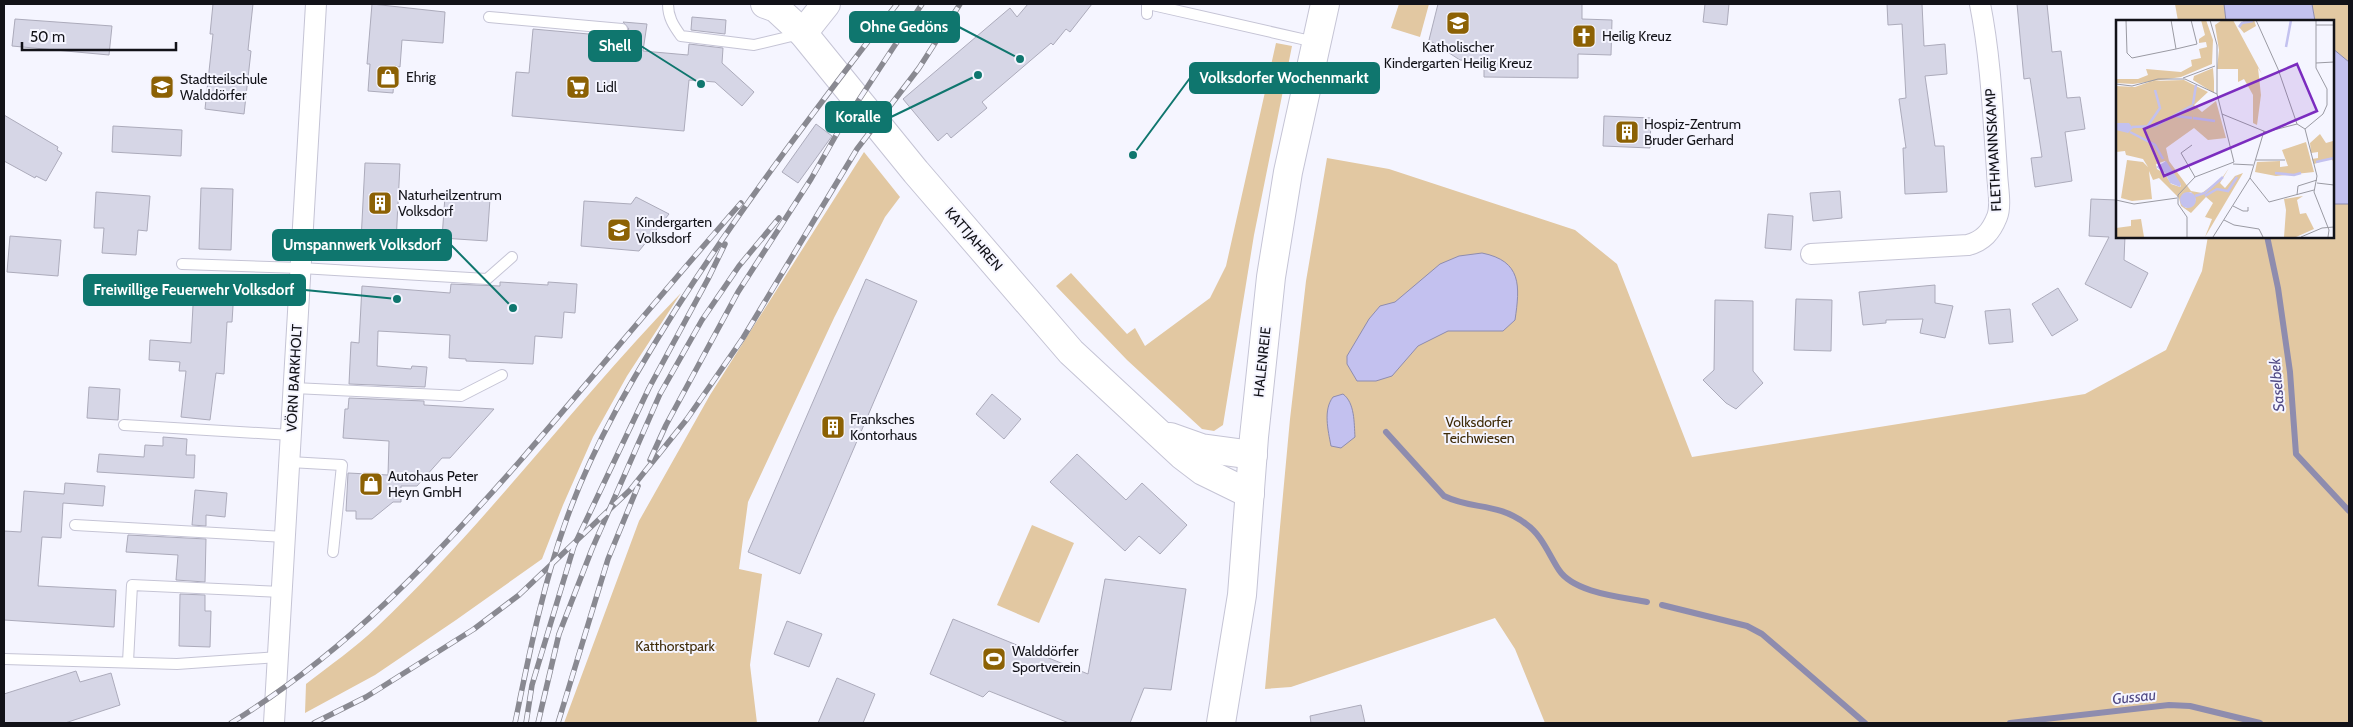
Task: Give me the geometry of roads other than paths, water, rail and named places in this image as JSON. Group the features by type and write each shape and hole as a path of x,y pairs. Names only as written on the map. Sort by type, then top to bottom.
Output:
{"street":[{"name":"VÖRN BARKHOLT","path":"274,723 316,4"},
{"name":"KATTJAHREN","path":"765,4 776,8 803,33 921,178 1072,352 1129,408 1159,432 1182,455 1203,471 1250,494"},
{"path":"803,33 826,4"},
{"name":"HALENREIE","path":"1221,723 1242,595 1253,455 1271,277 1288,172 1315,42 1325,4"},
{"name":"FLETHMANNSKAMP","path":"1811,254 1968,245 1979,242 1989,233 1998,215 1997,186 1994,116 1980,4"},
{"name":"KATTJAHREN","path":"1159,432 1201,448 1253,455"}],"lane":[{"path":"668,4 668,13 673,25 681,36 754,45 803,33"},
{"path":"1147,7 1182,8 1315,42"},
{"path":"489,17 622,29"},
{"path":"182,264 301,268 487,279 512,257"},
{"path":"294,388 462,396 502,375"},
{"path":"124,425 291,436"},
{"path":"290,462 342,465 333,552"},
{"path":"75,525 285,537"},
{"path":"128,662 132,585 282,592"},
{"path":"4,659 177,664 278,657"}],"water":[{"path":"2224,4 2312,4 2315,20 2226,20"},
{"path":"2333,49 2349,62 2349,204 2333,204"},
{"path":"1482,253 1505,262 1515,277 1518,296 1515,320 1503,331 1448,331 1418,346 1392,376 1376,381 1357,381 1347,364 1347,356 1369,319 1380,306 1395,302 1440,264 1459,256"},
{"path":"1343,394 1352,408 1355,437 1341,448 1331,446 1327,414 1333,397"}],"waterway":[{"name":"Saselbek","path":"2267,238 2278,288 2290,372 2296,454 2349,511"},
{"path":"1386,432 1444,496 1505,512 1526,524 1541,539 1559,570 1566,578 1599,593 1647,602"},
{"path":"1662,605 1747,626 1762,634 1865,723"},
{"name":"Gussau","path":"2010,723 2169,705 2190,706 2260,723"}],"railway":[{"path":"515,723 537,620 558,543 578,490 616,410 676,309 728,231 811,116 897,4"},
{"path":"650,460 666,425 738,292 811,179 839,130 922,4"},
{"path":"314,723 366,697 474,629 519,595 630,490 687,419 743,338 857,149 919,68 960,4"},
{"path":"231,723 273,696 312,667 349,636 420,569 520,461 741,203"},
{"path":"538,723 559,634 592,549 660,394 702,320 739,266 779,218"},
{"path":"526,723 532,685 574,546 649,388 725,244"},
{"path":"558,723 608,559 638,486"}],"place":[{"name":"Katholischer Kindergarten Heilig Kreuz","path":"1458,23"},
{"name":"Heilig Kreuz","path":"1584,36"},
{"name":"Ohne Gedöns","path":"1020,59"},
{"name":"Koralle","path":"978,75"},
{"name":"Ehrig","path":"388,77"},
{"name":"Shell","path":"701,84"},
{"name":"Stadtteilschule Walddörfer","path":"162,87"},
{"name":"Lidl","path":"578,87"},
{"name":"Hospiz-Zentrum Bruder Gerhard","path":"1627,132"},
{"name":"Volksdorfer Wochenmarkt","path":"1133,155"},
{"name":"Naturheilzentrum Volksdorf","path":"380,203"},
{"name":"Kindergarten Volksdorf","path":"619,230"},
{"name":"Freiwillige Feuerwehr Volksdorf","path":"397,299"},
{"name":"Umspannwerk Volksdorf","path":"513,308"},
{"name":"Franksches Kontorhaus","path":"833,427"},
{"name":"Autohaus Peter Heyn GmbH","path":"371,484"},
{"name":"Walddörfer Sportverein","path":"994,659"}],"park label":[{"name":"Volksdorfer Teichwiesen","path":"1479,430"},
{"name":"Katthorstpark","path":"675,646"}]}
